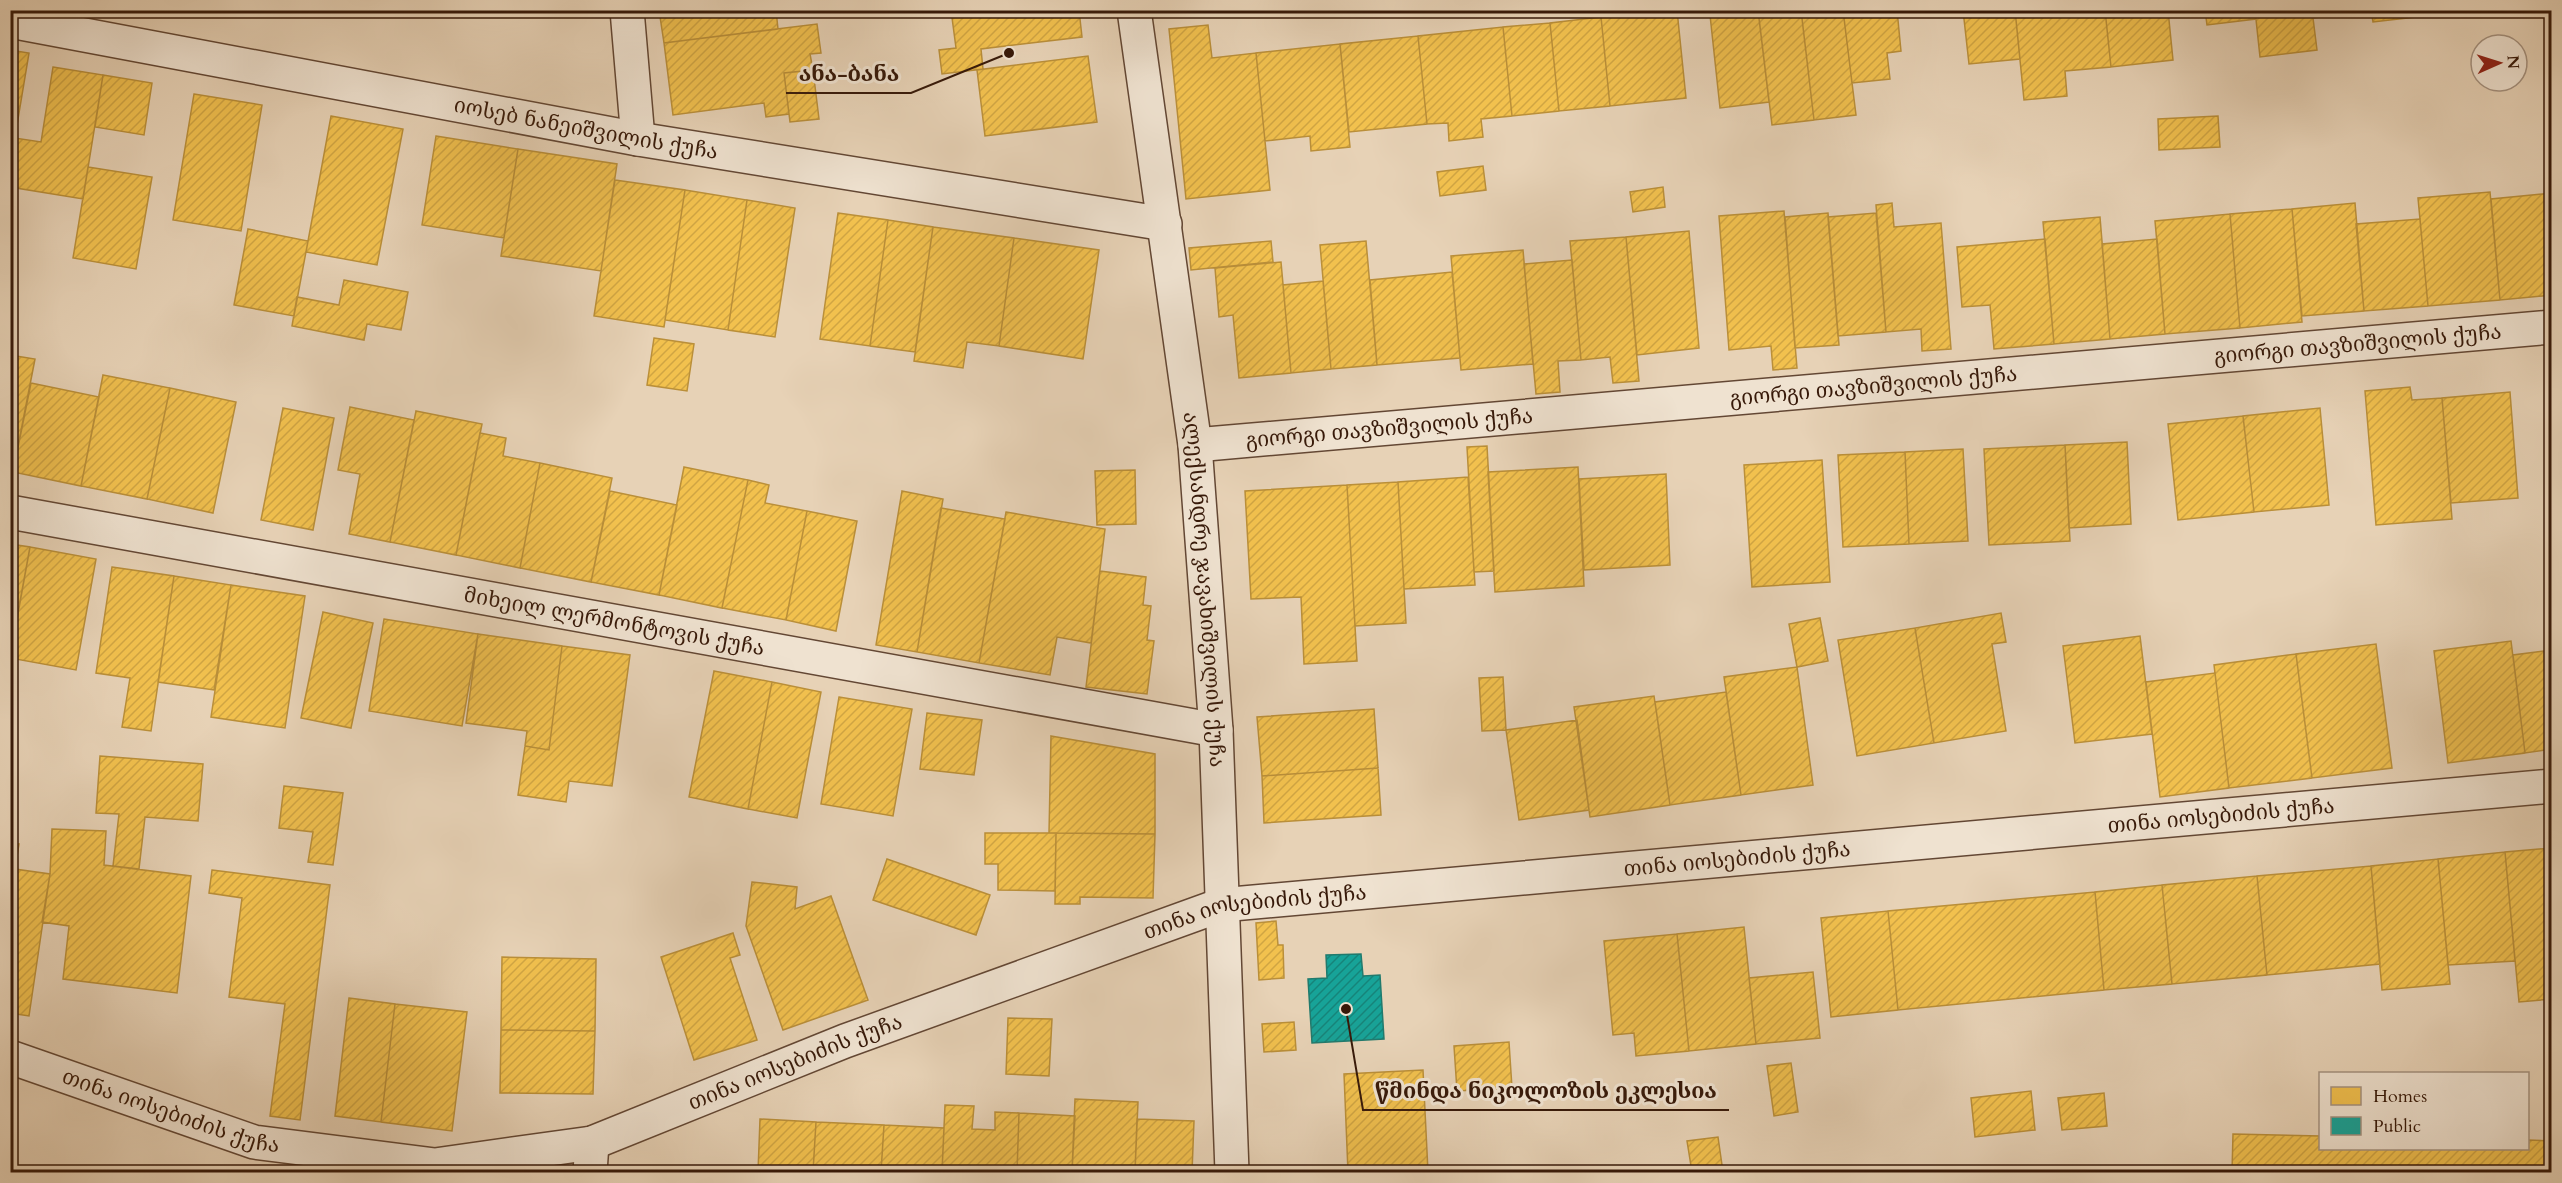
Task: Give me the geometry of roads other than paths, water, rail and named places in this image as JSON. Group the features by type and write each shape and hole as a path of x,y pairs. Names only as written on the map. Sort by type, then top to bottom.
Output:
{"street":[{"path":"627,10 638,139"},
{"name":"ალექსანდრე ჯავახიშვილის ქუჩა","path":"1134,10 1195,445 1216,730 1232,1173"},
{"name":"იოსებ ნანეიშვილის ქუჩა","path":"10,21 638,139 1165,224"},
{"name":"გიორგი თავზიშვილის ქუჩა","path":"1195,445 2552,327"},
{"name":"მიხეილ ლერმონტოვის ქუჩა","path":"10,512 1216,730"},
{"name":"თინა იოსებიძის ქუჩა","path":"10,1057 255,1142 435,1165 591,1158 845,1041 1221,905 2552,786"}],"place":[{"name":"ანა-ბანა","path":"1009,53"},
{"name":"წმინდა ნიკოლოზის ეკლესია","path":"1346,1009"}]}
